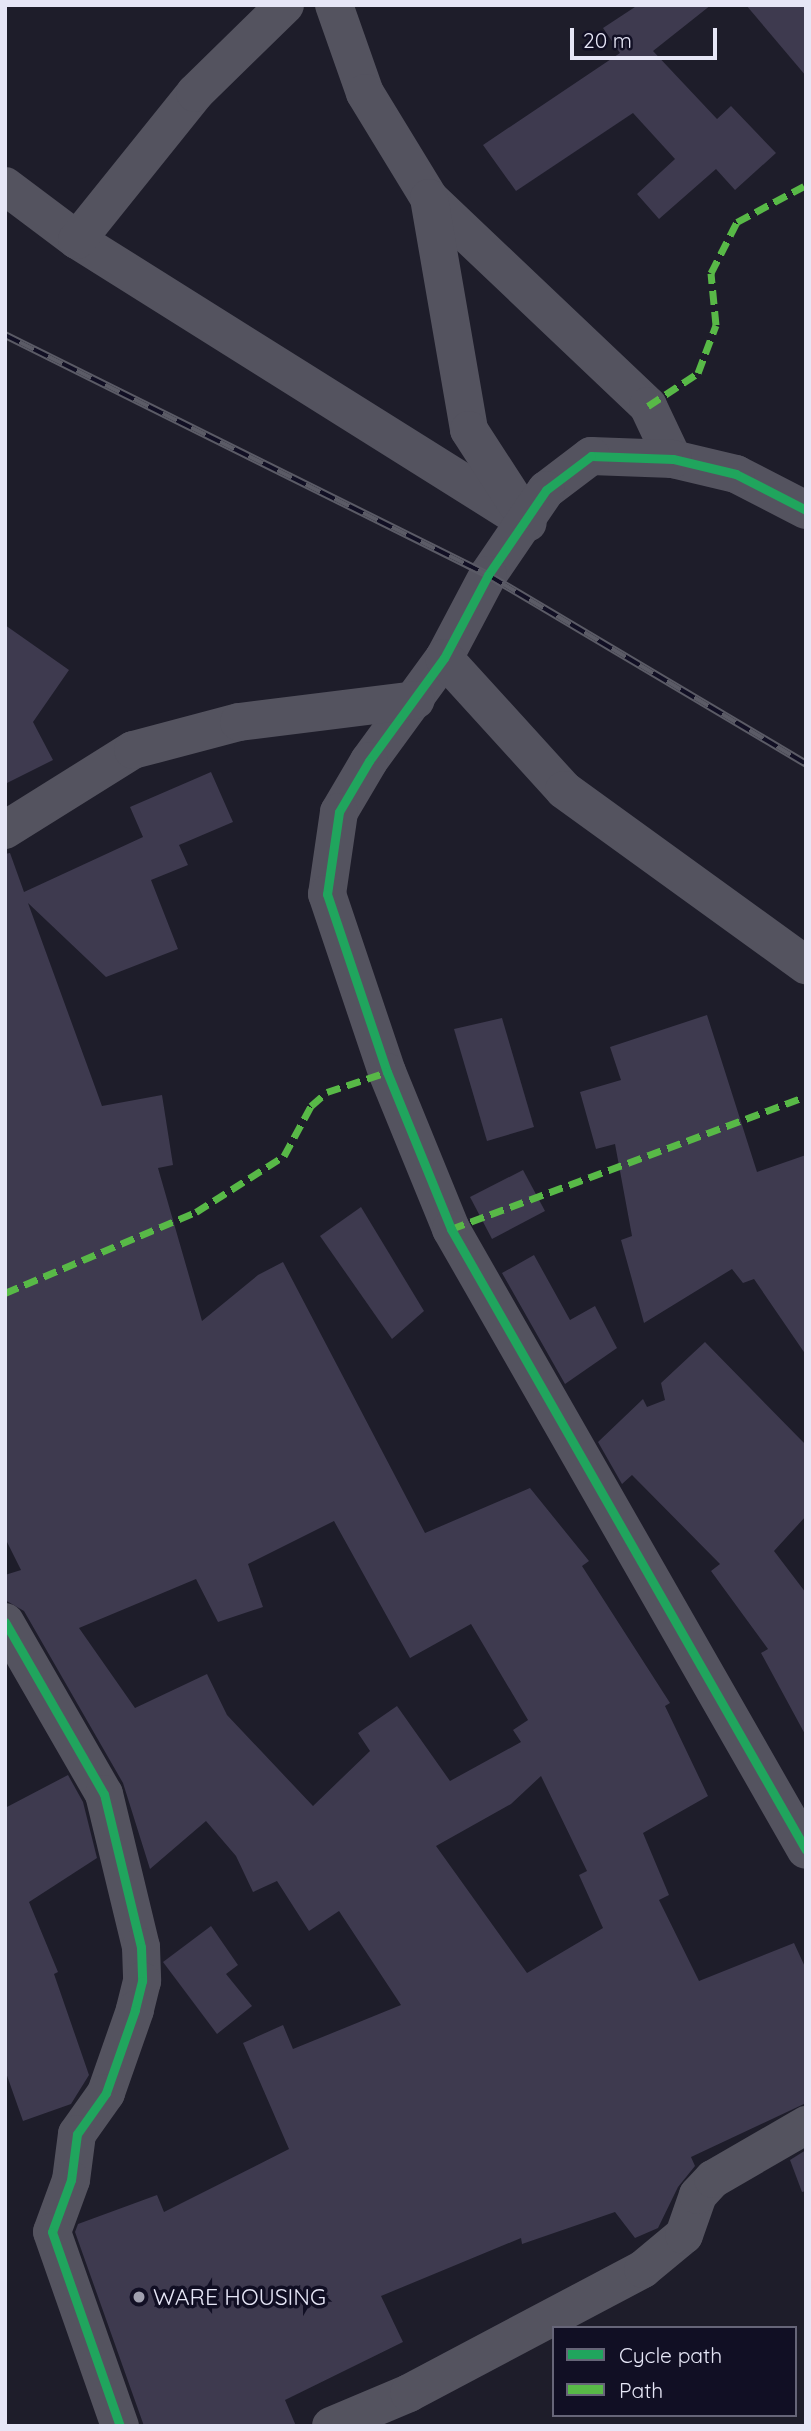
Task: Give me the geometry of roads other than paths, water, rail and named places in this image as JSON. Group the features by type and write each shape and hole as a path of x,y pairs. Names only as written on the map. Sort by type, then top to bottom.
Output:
{"street":[{"path":"76,240 195,93 285,5"},
{"path":"334,5 365,93 429,198 648,407 673,459"},
{"path":"5,186 76,240 528,523"},
{"path":"429,198 469,430 528,523"},
{"path":"806,510 736,474 673,459 591,456 546,491 528,523 488,575 444,658 369,761 339,812 330,854 327,894 370,1021 451,1229 806,1850"},
{"path":"444,658 564,790 806,965"},
{"path":"5,830 133,750 239,722 416,700"},
{"path":"5,1622 104,1794 141,1947 142,1981 135,2010 106,2093 77,2134 71,2180 52,2232 120,2426"},
{"path":"331,2426 410,2393 643,2269 684,2235 698,2195 713,2179 806,2125"}],"railway":[{"path":"5,335 488,575 806,764"}],"place":[{"name":"WARE HOUSING","path":"139,2297"}]}
